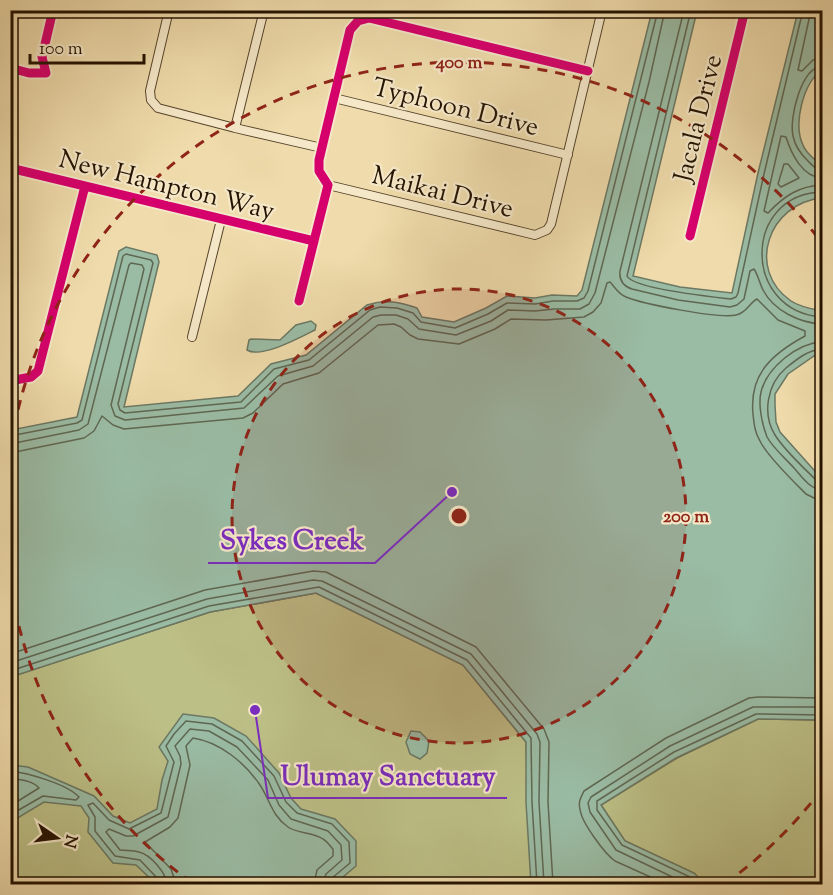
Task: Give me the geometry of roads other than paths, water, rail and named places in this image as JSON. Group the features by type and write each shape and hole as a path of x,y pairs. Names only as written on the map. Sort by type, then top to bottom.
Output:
{"street":[{"path":"10,69 29,73 46,73 42,57 53,10"},
{"path":"170,10 150,91 152,100 158,108 321,147"},
{"path":"236,128 264,10"},
{"path":"568,155 603,10"},
{"name":"Jacala Drive","path":"690,236 745,10"},
{"path":"299,301 328,185 319,171 321,147 350,30 358,21 369,18 588,71"},
{"name":"Typhoon Drive","path":"334,98 568,155"},
{"name":"Maikai Drive","path":"328,185 535,235 547,231 551,224 568,155"},
{"name":"New Hampton Way","path":"10,168 314,241"},
{"path":"10,381 31,377 38,370 85,186"},
{"path":"192,337 221,220"}],"water":[{"path":"652,11 697,11 633,276 680,287 732,293 758,173 798,11 822,11 822,70 815,76 805,94 799,126 804,148 822,166 822,198 804,203 788,212 777,224 769,239 767,256 769,272 777,288 791,301 822,311 822,355 814,356 788,374 775,394 775,405 776,422 780,432 822,479 822,720 758,719 676,758 601,805 625,841 694,873 705,884 531,884 526,802 526,742 463,665 316,593 210,612 11,677 11,430 77,417 119,251 126,247 157,255 159,262 124,407 238,396 271,364 306,355 367,305 374,303 405,304 417,308 422,317 454,322 507,296 535,298 552,295 577,296 582,290"},
{"path":"311,321 316,325 315,330 291,342 262,352 247,350 251,339 280,340 296,325"},
{"path":"183,714 214,718 246,736 279,773 291,798 301,809 335,819 356,841 356,866 337,882 329,884 156,884 136,865 113,863 88,832 89,818 81,806 44,802 11,822 11,765 28,767 94,796 113,816 130,823 157,809 168,761 159,747"},
{"path":"411,731 420,732 429,741 427,753 420,759 410,754 406,742"}],"place":[{"name":"Sykes Creek","path":"452,492"},
{"name":"Ulumay Sanctuary","path":"255,710"}]}
